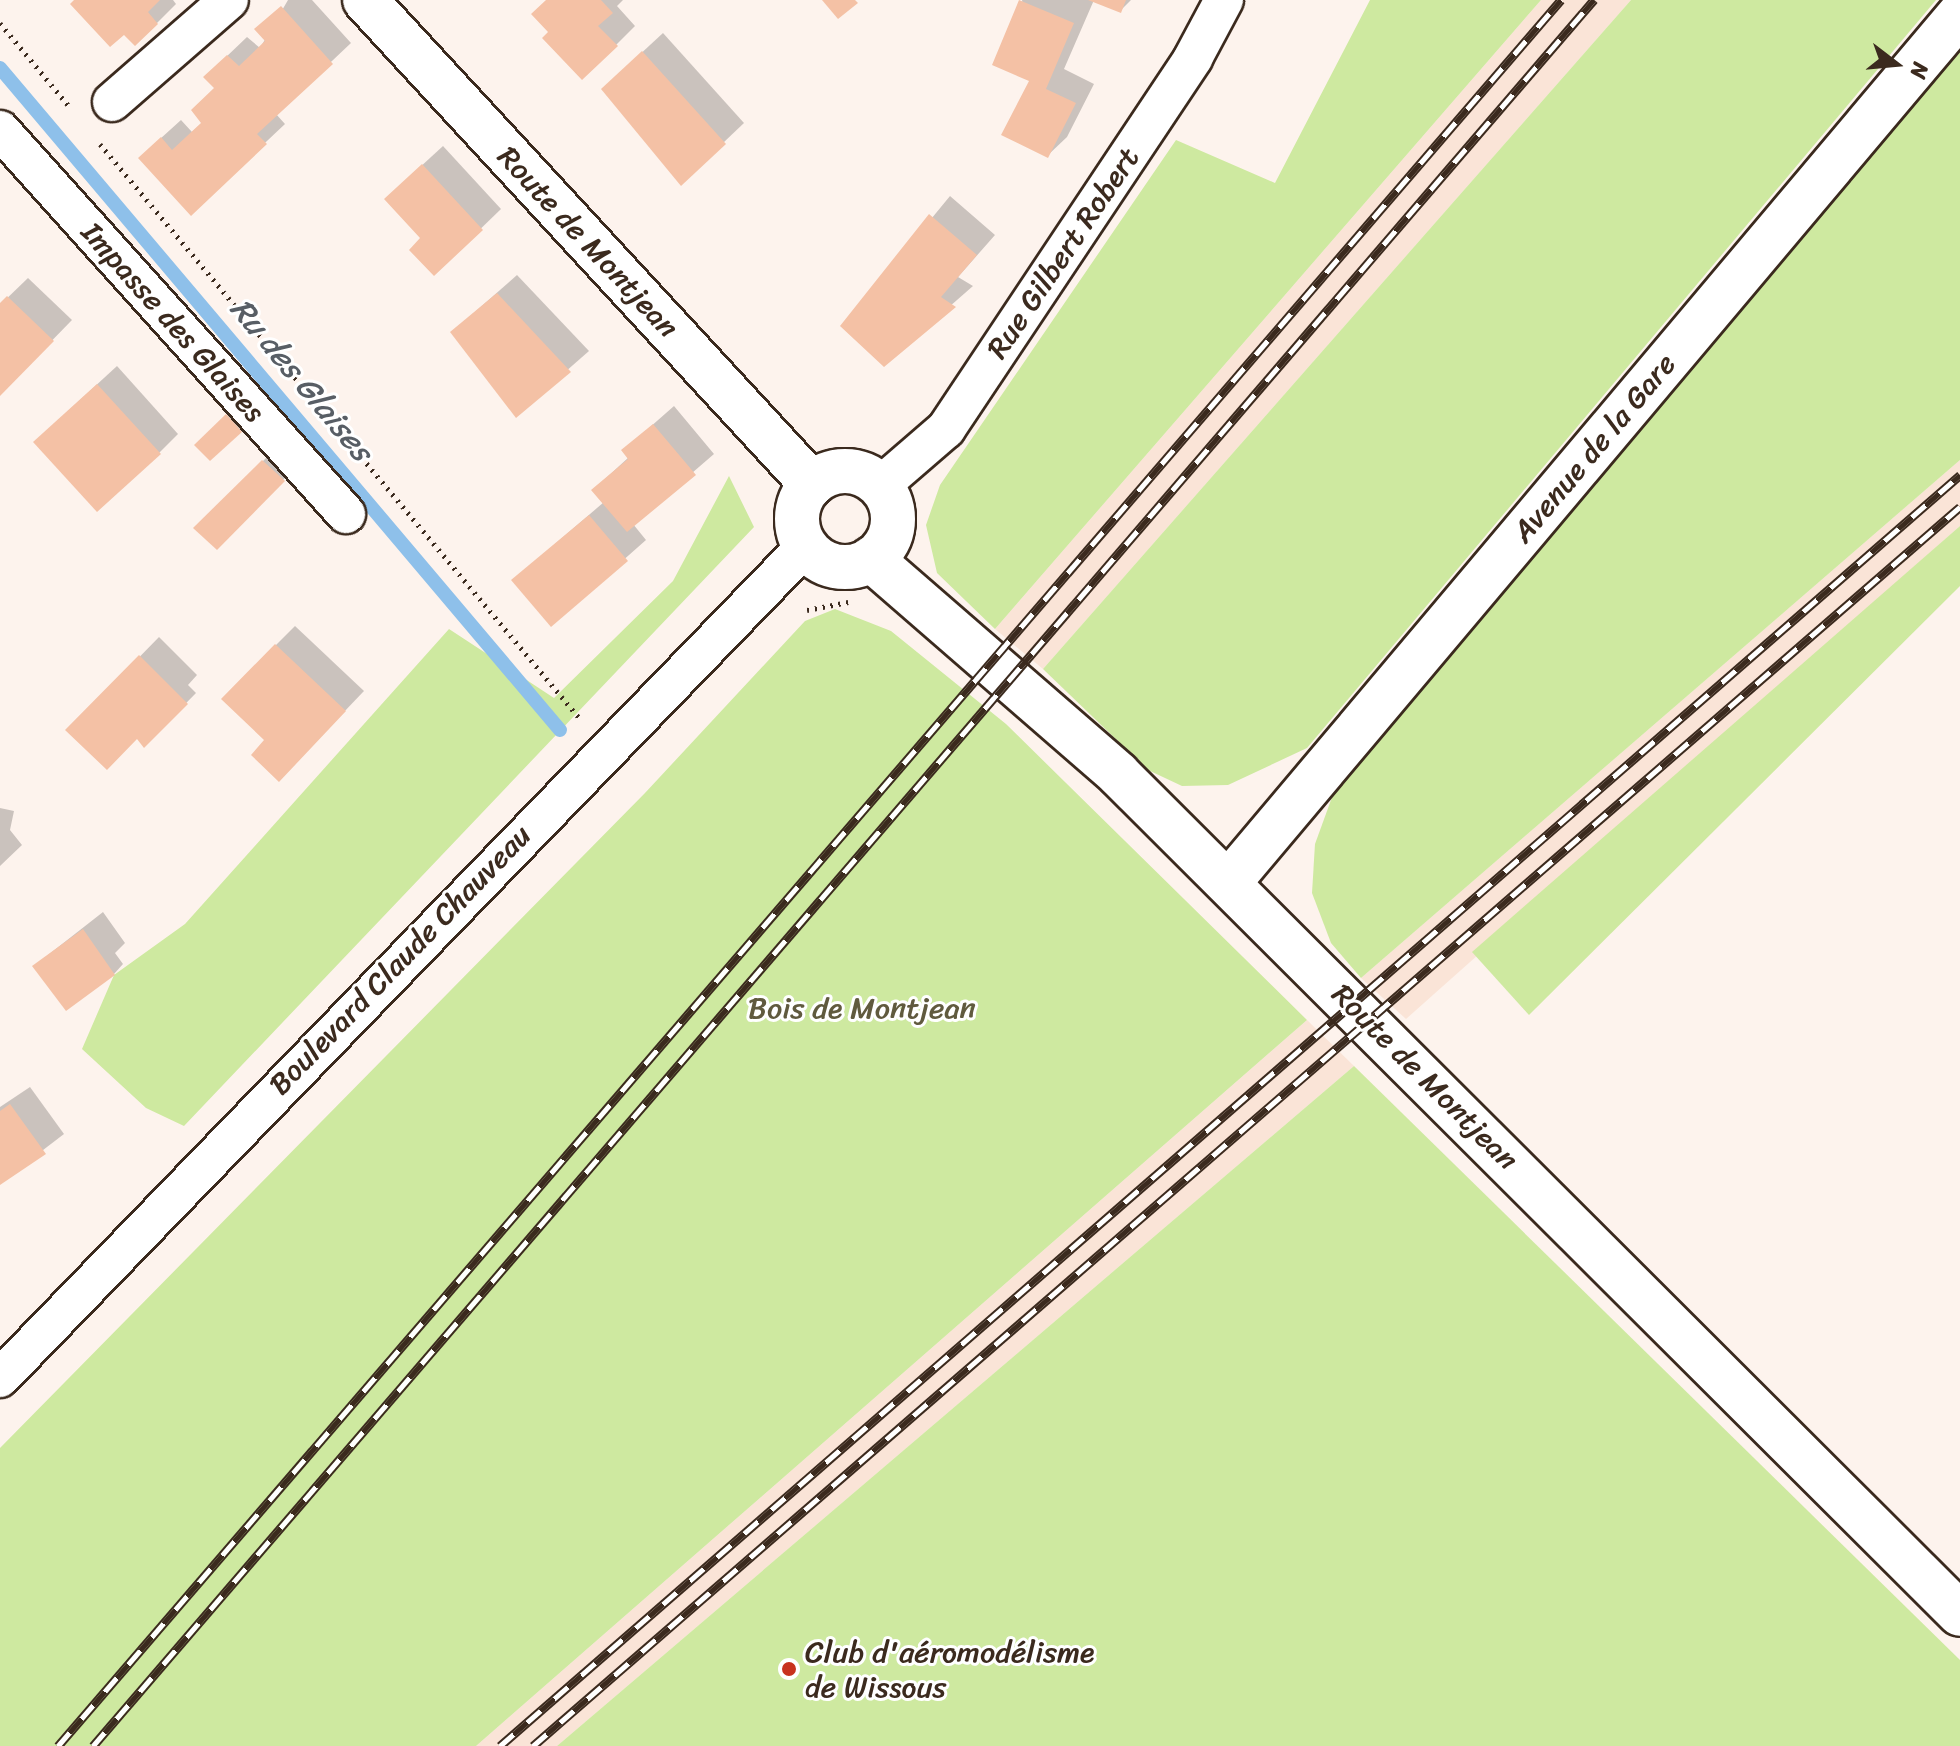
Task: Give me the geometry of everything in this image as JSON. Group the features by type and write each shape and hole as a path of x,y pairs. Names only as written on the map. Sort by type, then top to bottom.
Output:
{"street":[{"path":"112,102 229,0"},
{"name":"Route de Montjean","path":"365,0 812,484"},
{"name":"Rue Gilbert Robert","path":"880,486 946,429 1193,58 1224,0"},
{"name":"Avenue de la Gare","path":"1229,882 1960,14"},
{"name":"Impasse des Glaises","path":"0,130 346,514"},
{"path":"846,471 880,486 891,533 871,559 836,567 805,547 797,514 812,484 846,471"},
{"name":"Boulevard Claude Chauveau","path":"0,1378 604,747 805,547"},
{"name":"Route de Montjean","path":"871,559 1108,764 1960,1614"}],"path":[{"path":"0,23 78,117"},
{"path":"96,140 604,747"}],"shaded area":[{"path":"1541,0 1631,0 1043,669 995,629"},
{"path":"1960,460 1960,526 1406,1019 1361,978"},
{"path":"1307,1020 1354,1066 557,1746 476,1746"}],"green space":[{"path":"1370,0 1541,0 995,629 937,573 926,525 940,485 1176,140 1275,183"},
{"path":"1631,0 1936,0 1307,748 1228,785 1182,786 1148,770 1043,669"},
{"path":"1960,50 1960,460 1361,978 1331,943 1312,893 1315,844 1335,789"},
{"path":"729,476 754,527 184,1126 146,1108 82,1049 114,975 185,924 449,629 554,698 673,581"},
{"path":"1960,526 1960,586 1529,1015 1472,952"},
{"name":"Bois de Montjean","path":"835,609 891,631 1006,724 1307,1020 476,1746 0,1746 0,1448 645,793 805,621"},
{"path":"1354,1066 1960,1660 1960,1746 557,1746"}],"building":[{"path":"74,0 160,0 148,12 158,24 135,46 124,35 110,47 70,4"},
{"path":"546,0 601,0 613,13 598,26 618,46 582,80 542,38 548,32 531,14"},
{"path":"822,0 855,0 858,3 838,19"},
{"path":"1019,0 1074,23 1046,89 1076,103 1048,158 1001,135 1029,81 992,65"},
{"path":"1088,0 1126,0 1121,13"},
{"path":"281,6 333,64 257,134 267,144 191,216 138,158 161,137 172,150 201,123 191,110 214,88 203,77 227,55 239,66 265,41 254,29"},
{"path":"642,51 726,144 681,186 601,89"},
{"path":"422,164 483,230 434,276 409,250 420,238 384,199"},
{"path":"929,214 977,255 941,297 956,307 884,367 840,326"},
{"path":"497,293 571,372 516,418 450,332"},
{"path":"7,296 54,341 0,396 0,303"},
{"path":"97,384 161,454 97,512 33,442"},
{"path":"226,414 242,432 210,461 194,445"},
{"path":"653,424 696,475 627,532 591,490 628,459 621,450"},
{"path":"262,460 285,481 217,550 193,528"},
{"path":"589,515 628,561 551,627 511,580"},
{"path":"275,644 346,711 279,782 251,755 264,740 221,699"},
{"path":"139,655 188,704 144,748 137,739 107,770 65,730"},
{"path":"83,929 115,975 66,1011 32,966"},
{"path":"10,1104 46,1154 0,1185 0,1111"}],"waterway":[{"name":"Ru des Glaises","path":"0,68 560,730"}],"railway":[{"path":"58,1746 1561,0"},
{"path":"93,1746 1594,0"},
{"path":"500,1746 1960,475"},
{"path":"533,1746 1960,507"}],"place":[{"name":"Club d'aéromodélisme de Wissous","path":"789,1669"}]}
